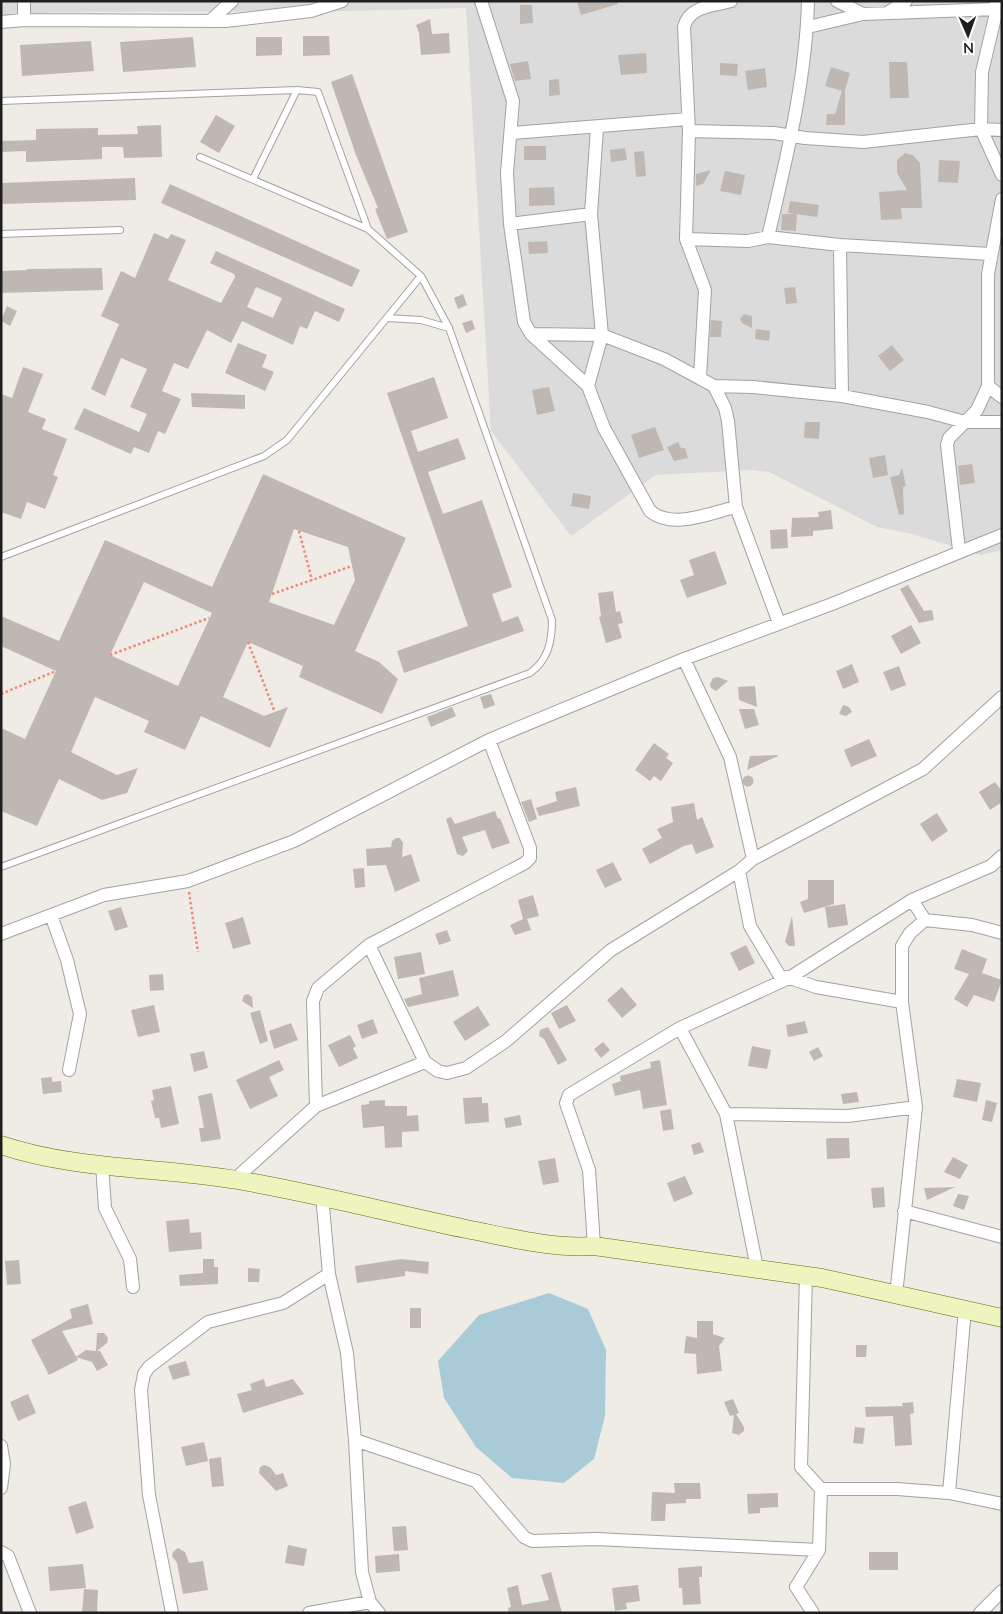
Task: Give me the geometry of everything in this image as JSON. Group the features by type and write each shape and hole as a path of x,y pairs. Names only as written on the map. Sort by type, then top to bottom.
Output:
{"street":[{"path":"24,1 24,20"},
{"path":"210,21 232,1"},
{"path":"480,1 513,101 512,133 507,173 510,224 524,322 531,334 588,386 604,428 650,511 664,520 672,521 736,507"},
{"path":"700,378 705,290 686,239 689,125 685,20 695,10 731,1"},
{"path":"768,237 791,135 808,28 808,1"},
{"path":"837,1 864,14"},
{"path":"884,14 906,1"},
{"path":"1,22 24,20 210,21 302,12 335,2"},
{"path":"808,28 864,14 996,5 982,72 981,129 1002,174"},
{"path":"512,133 689,125 805,138 864,142 981,129 1002,130"},
{"path":"588,386 602,335 591,214 596,128"},
{"path":"959,550 946,452 949,438 977,410 988,386 988,274 990,254 1002,199"},
{"path":"510,224 591,214"},
{"path":"686,239 748,241 768,237 840,245 990,254"},
{"path":"840,245 842,396"},
{"path":"531,334 602,335 664,359 714,386 753,387 842,396 928,412 965,422 1002,422"},
{"path":"714,386 725,408 728,421 736,507 779,623"},
{"path":"988,386 1002,398"},
{"path":"1,934 104,895 188,881 294,841 489,740 684,659 832,604 959,550 1002,535"},
{"path":"684,659 730,757 753,859"},
{"path":"369,945 425,1062 438,1071 447,1073 466,1068 506,1041 611,950 739,871 753,859 923,769 1002,697"},
{"path":"316,1106 314,995 318,988 369,945 525,863 530,858 530,848 489,740"},
{"path":"594,1246 589,1170 566,1100 575,1090 680,1028 789,978 912,900 991,866 1002,856"},
{"path":"739,871 750,926 781,978 789,978 811,986 902,1002"},
{"path":"912,900 925,920"},
{"path":"50,915 67,960 80,1014 69,1070"},
{"path":"896,1295 916,1107 902,1002 902,946 910,933 925,920 972,925 1002,933"},
{"path":"680,1028 726,1114 757,1268"},
{"path":"234,1180 316,1106 425,1062"},
{"path":"726,1114 848,1116 916,1107"},
{"path":"1,1145 36,1156 234,1180 322,1195 509,1238 573,1247 594,1246 806,1276 1002,1318"},
{"path":"102,1164 105,1208 130,1259 133,1287"},
{"path":"322,1195 329,1274 347,1353 355,1440 362,1572 370,1602 379,1613"},
{"path":"904,1212 1002,1237"},
{"path":"172,1613 149,1495 141,1390 144,1374 148,1367 208,1322 283,1303 329,1274"},
{"path":"806,1276 802,1467 822,1489 819,1550 796,1586 813,1613"},
{"path":"949,1493 966,1309"},
{"path":"355,1440 476,1481 524,1537 532,1541 596,1540 819,1550"},
{"path":"1,1446 4,1464 1,1488"},
{"path":"822,1489 949,1493 1002,1504"},
{"path":"1,1552 8,1556 30,1613"},
{"path":"980,1613 1002,1591"},
{"path":"309,1613 370,1602"}],"lane":[{"path":"254,179 297,90"},
{"path":"1,101 313,90 320,95 368,229"},
{"path":"1,867 530,674 540,666 550,648 552,620 449,328 420,276 368,229 200,157"},
{"path":"1,234 120,230"},
{"path":"1,557 264,456 276,449 287,440 388,318 420,276"},
{"path":"388,318 413,318 449,328"}],"path":[{"path":"299,531 312,580"},
{"path":"272,594 352,566"},
{"path":"110,655 209,618"},
{"path":"248,642 274,710"},
{"path":"1,694 56,671"},
{"path":"188,881 198,952"}],"shaded area":[{"path":"1,1 1002,1 1002,550 981,555 912,534 877,527 769,472 751,470 656,475 571,536 491,431 466,8 349,11 56,12 1,17"}],"water":[{"path":"549,1293 588,1309 606,1350 605,1416 594,1459 564,1483 512,1478 476,1447 444,1398 438,1361 479,1315"}],"building":[{"path":"577,1 618,1 618,4 581,15"},
{"path":"520,5 532,5 533,23 520,24"},
{"path":"430,19 432,34 449,33 450,53 421,55 419,33 416,25"},
{"path":"303,36 329,36 330,55 303,56"},
{"path":"193,37 196,67 123,72 120,42"},
{"path":"256,37 282,37 282,55 256,56"},
{"path":"91,41 94,71 22,76 20,45"},
{"path":"646,53 647,73 621,75 618,55"},
{"path":"528,61 531,79 515,81 510,64"},
{"path":"889,62 907,62 909,98 890,98"},
{"path":"720,63 738,64 737,76 720,75"},
{"path":"831,67 850,73 845,90 845,125 826,125 827,114 835,114 842,91 825,86"},
{"path":"765,68 767,87 748,90 745,71"},
{"path":"352,74 408,232 387,239 375,209 378,208 356,155 331,82"},
{"path":"559,79 560,95 549,96 549,80"},
{"path":"216,115 235,126 219,153 200,142"},
{"path":"161,125 162,157 124,158 123,147 102,147 102,159 26,162 26,151 1,152 1,141 36,140 36,129 98,128 98,135 138,134 137,126"},
{"path":"524,146 546,146 546,160 524,160"},
{"path":"625,148 627,160 611,162 610,150"},
{"path":"644,151 646,176 636,177 634,152"},
{"path":"905,153 913,155 920,163 922,208 901,208 902,219 881,220 879,192 907,190 897,173 897,160"},
{"path":"939,160 960,161 958,183 938,182"},
{"path":"711,170 703,184 696,186 696,174"},
{"path":"725,171 745,175 741,195 720,191"},
{"path":"135,178 136,200 1,204 1,183"},
{"path":"170,184 360,270 352,287 161,203"},
{"path":"554,187 555,205 529,206 529,188"},
{"path":"790,201 819,205 817,217 788,213"},
{"path":"782,214 797,214 796,231 781,230"},
{"path":"154,233 168,239 171,234 186,240 168,280 221,303 235,277 234,274 210,263 216,251 345,309 339,322 315,311 307,329 300,326 293,345 242,321 231,343 207,330 188,369 174,363 162,391 181,399 165,434 158,431 149,453 134,447 131,454 74,429 84,408 139,432 147,414 130,407 147,369 121,358 105,396 91,389 119,324 101,316 121,271 135,278","holes":["256,287 282,298 273,318 247,307"]},
{"path":"547,241 548,253 529,254 528,242"},
{"path":"102,268 103,290 1,293 1,271"},
{"path":"795,287 797,303 786,304 784,288"},
{"path":"463,294 467,305 458,309 454,298"},
{"path":"7,306 17,311 10,326 1,321"},
{"path":"744,314 752,316 752,328 742,323 740,319"},
{"path":"472,320 475,329 466,333 462,323"},
{"path":"711,320 722,321 721,337 710,337"},
{"path":"756,329 770,331 769,341 755,339"},
{"path":"238,343 267,355 262,367 274,372 265,391 225,373"},
{"path":"892,345 904,360 890,371 878,356"},
{"path":"23,367 43,374 28,412 46,419 42,429 67,439 53,475 58,477 45,509 27,502 21,519 1,512 1,394 12,398"},
{"path":"434,377 448,418 411,431 418,452 458,438 466,459 428,472 443,514 482,500 512,587 492,594 502,622 518,616 524,631 404,673 397,651 468,626 387,393"},
{"path":"549,387 555,411 537,415 532,390"},
{"path":"191,393 245,395 245,409 192,407"},
{"path":"805,422 820,422 819,439 804,438"},
{"path":"655,427 664,450 639,458 631,435"},
{"path":"678,442 681,448 685,448 688,458 674,461 667,447"},
{"path":"885,455 888,475 873,478 869,458"},
{"path":"972,464 975,483 960,485 958,466"},
{"path":"902,468 906,486 903,487 904,514 899,515 890,477 899,475"},
{"path":"263,474 406,538 355,651 379,662 398,679 382,714 299,677 303,666 248,642 223,697 264,716 288,707 270,748 201,716 185,750 144,732 149,721 95,697 71,752 117,775 138,768 127,793 102,800 59,779 37,826 1,811 1,728 25,739 56,671 1,646 1,616 59,641 105,540 212,587","holes":["294,529 348,547 355,580 334,625 269,602","144,582 212,613 178,686 110,655"]},
{"path":"573,493 591,496 589,509 571,506"},
{"path":"831,510 833,529 813,531 813,536 791,537 792,518 819,517 818,512"},
{"path":"787,529 788,548 771,549 770,530"},
{"path":"715,551 727,584 687,598 680,580 694,575 689,560"},
{"path":"908,585 924,611 932,610 934,620 919,623 900,589"},
{"path":"613,591 616,612 620,611 623,623 618,624 622,638 606,643 599,617 601,616 598,593"},
{"path":"911,625 921,643 901,654 891,636"},
{"path":"852,664 859,682 843,689 836,671"},
{"path":"899,666 906,685 891,691 883,672"},
{"path":"718,677 728,681 716,691 711,688 710,684 713,678"},
{"path":"755,686 757,707 739,700 738,687"},
{"path":"491,694 495,705 484,709 480,697"},
{"path":"843,705 849,707 852,712 846,716 839,714"},
{"path":"452,707 456,716 431,727 427,717"},
{"path":"739,709 754,709 759,725 745,729"},
{"path":"869,739 877,756 851,767 844,750"},
{"path":"654,743 669,754 666,758 673,763 661,781 654,776 650,781 635,770"},
{"path":"750,756 778,756 747,770"},
{"path":"746,776 750,776 753,781 752,785 746,786 743,783 743,779"},
{"path":"995,782 1002,791 1002,802 990,810 979,792"},
{"path":"576,787 580,806 539,816 536,808 557,801 555,792"},
{"path":"531,799 537,819 529,822 521,802"},
{"path":"694,803 697,820 702,817 714,847 696,854 692,844 684,846 650,864 642,849 662,838 657,829 673,822 671,807"},
{"path":"495,811 498,819 500,818 510,843 492,849 485,830 462,837 468,851 463,856 457,854 446,819 451,817 455,824"},
{"path":"937,813 948,831 932,842 920,824"},
{"path":"400,838 403,843 402,857 411,854 420,881 395,892 386,865 367,866 366,849 391,847 392,841"},
{"path":"613,862 622,880 605,888 596,870"},
{"path":"364,868 365,887 355,888 353,869"},
{"path":"808,880 834,880 834,904 804,913 800,902 808,899"},
{"path":"533,895 539,916 527,919 531,930 515,935 510,925 523,919 518,900"},
{"path":"845,904 848,925 828,928 825,907"},
{"path":"121,907 128,927 115,931 108,911"},
{"path":"792,916 795,946 789,946 785,942"},
{"path":"243,917 251,944 233,949 225,923"},
{"path":"447,930 451,941 439,945 435,934"},
{"path":"746,945 755,963 739,971 730,953"},
{"path":"962,949 987,959 982,973 1002,980 994,1002 974,995 967,1007 954,999 969,974 954,969"},
{"path":"421,952 425,974 398,979 394,957"},
{"path":"453,970 459,996 408,1007 404,999 422,994 419,978"},
{"path":"163,974 164,990 150,991 149,975"},
{"path":"622,987 637,1005 622,1018 607,1000"},
{"path":"248,994 252,997 253,1008 242,1001 244,995"},
{"path":"154,1005 160,1032 138,1037 131,1010"},
{"path":"567,1005 576,1021 559,1029 551,1013"},
{"path":"478,1006 490,1025 465,1041 453,1022"},
{"path":"260,1010 268,1041 260,1044 250,1013"},
{"path":"373,1019 378,1033 362,1039 357,1025"},
{"path":"805,1021 808,1033 788,1037 786,1025"},
{"path":"291,1023 298,1040 274,1049 269,1031"},
{"path":"548,1027 567,1060 558,1065 544,1039 539,1036 540,1030"},
{"path":"350,1035 356,1046 353,1048 358,1058 339,1067 328,1045"},
{"path":"603,1042 610,1050 601,1058 594,1049"},
{"path":"752,1046 771,1050 767,1069 748,1066"},
{"path":"818,1047 823,1056 814,1061 809,1052"},
{"path":"204,1051 208,1068 194,1072 190,1054"},
{"path":"279,1060 284,1070 269,1077 278,1096 250,1109 236,1080"},
{"path":"660,1060 667,1105 643,1109 640,1090 615,1096 612,1084 621,1081 620,1076 651,1068 650,1062"},
{"path":"52,1077 52,1082 61,1081 62,1092 43,1094 41,1078"},
{"path":"957,1079 981,1083 977,1102 953,1097"},
{"path":"171,1086 179,1124 161,1128 159,1118 155,1118 151,1101 154,1100 152,1090"},
{"path":"857,1092 859,1102 843,1104 841,1094"},
{"path":"212,1093 221,1139 201,1142 199,1128 204,1128 198,1096"},
{"path":"482,1097 482,1103 488,1103 489,1122 465,1124 463,1098"},
{"path":"385,1100 385,1106 407,1106 407,1116 418,1115 419,1131 402,1132 402,1147 385,1148 384,1126 363,1128 361,1105 369,1104 369,1101"},
{"path":"986,1100 997,1103 992,1122 982,1120"},
{"path":"671,1109 674,1129 663,1131 660,1111"},
{"path":"520,1115 522,1125 506,1128 504,1118"},
{"path":"849,1138 850,1158 827,1159 826,1139"},
{"path":"700,1142 704,1152 694,1155 691,1145"},
{"path":"953,1157 968,1165 960,1179 944,1172"},
{"path":"555,1158 559,1182 543,1185 538,1161"},
{"path":"685,1176 693,1194 674,1202 667,1183"},
{"path":"884,1187 885,1207 873,1208 871,1188"},
{"path":"955,1187 927,1200 924,1188"},
{"path":"958,1194 969,1196 964,1210 953,1206"},
{"path":"189,1219 190,1233 201,1232 202,1249 169,1252 166,1221"},
{"path":"203,1259 214,1259 214,1267 218,1267 218,1284 180,1286 179,1275 203,1273"},
{"path":"401,1259 429,1262 428,1274 405,1271 405,1276 357,1283 355,1266"},
{"path":"19,1260 21,1284 7,1285 5,1261"},
{"path":"248,1268 260,1269 259,1282 248,1282"},
{"path":"88,1304 93,1324 62,1331 78,1360 49,1375 31,1340 72,1318 70,1309"},
{"path":"410,1308 421,1308 421,1328 410,1328"},
{"path":"697,1321 713,1321 713,1334 725,1338 719,1346 722,1371 697,1374 696,1354 684,1353 686,1336 697,1338"},
{"path":"97,1333 104,1333 108,1338 107,1343 97,1351 100,1351 108,1365 97,1371 92,1362 76,1357 86,1350 96,1351"},
{"path":"856,1345 867,1345 866,1357 856,1357"},
{"path":"186,1361 190,1375 173,1380 168,1366"},
{"path":"264,1379 266,1387 293,1379 304,1394 243,1413 237,1394 252,1390 250,1384"},
{"path":"28,1394 36,1413 18,1421 10,1402"},
{"path":"733,1399 739,1413 736,1414 744,1427 744,1431 739,1435 732,1433 734,1415 730,1416 724,1402"},
{"path":"913,1402 914,1413 910,1414 912,1445 895,1446 893,1416 866,1417 865,1407 903,1406 902,1403"},
{"path":"855,1427 865,1428 863,1444 853,1443"},
{"path":"204,1442 208,1461 186,1466 181,1447"},
{"path":"221,1457 224,1486 212,1487 209,1459"},
{"path":"264,1465 270,1467 276,1475 283,1473 288,1486 276,1491 259,1473 260,1467"},
{"path":"674,1483 700,1483 701,1499 686,1499 686,1503 666,1504 665,1521 651,1521 652,1492 675,1493"},
{"path":"778,1493 778,1507 760,1508 760,1513 748,1514 747,1494"},
{"path":"86,1501 94,1528 76,1534 68,1507"},
{"path":"406,1526 408,1550 394,1551 392,1527"},
{"path":"288,1545 307,1549 304,1566 285,1563"},
{"path":"178,1548 185,1552 189,1563 203,1561 208,1590 183,1594 177,1563 172,1556 173,1552"},
{"path":"869,1552 898,1552 898,1570 869,1570"},
{"path":"399,1554 400,1571 376,1573 375,1556"},
{"path":"83,1564 86,1588 50,1591 48,1567"},
{"path":"702,1566 702,1577 699,1577 701,1604 683,1605 682,1588 679,1588 678,1568"},
{"path":"551,1572 562,1613 509,1613 508,1608 511,1607 507,1588 518,1585 522,1605 549,1600 541,1575"},
{"path":"638,1585 640,1601 626,1603 627,1609 615,1611 612,1588"},
{"path":"84,1589 98,1590 97,1613 82,1613"}]}
